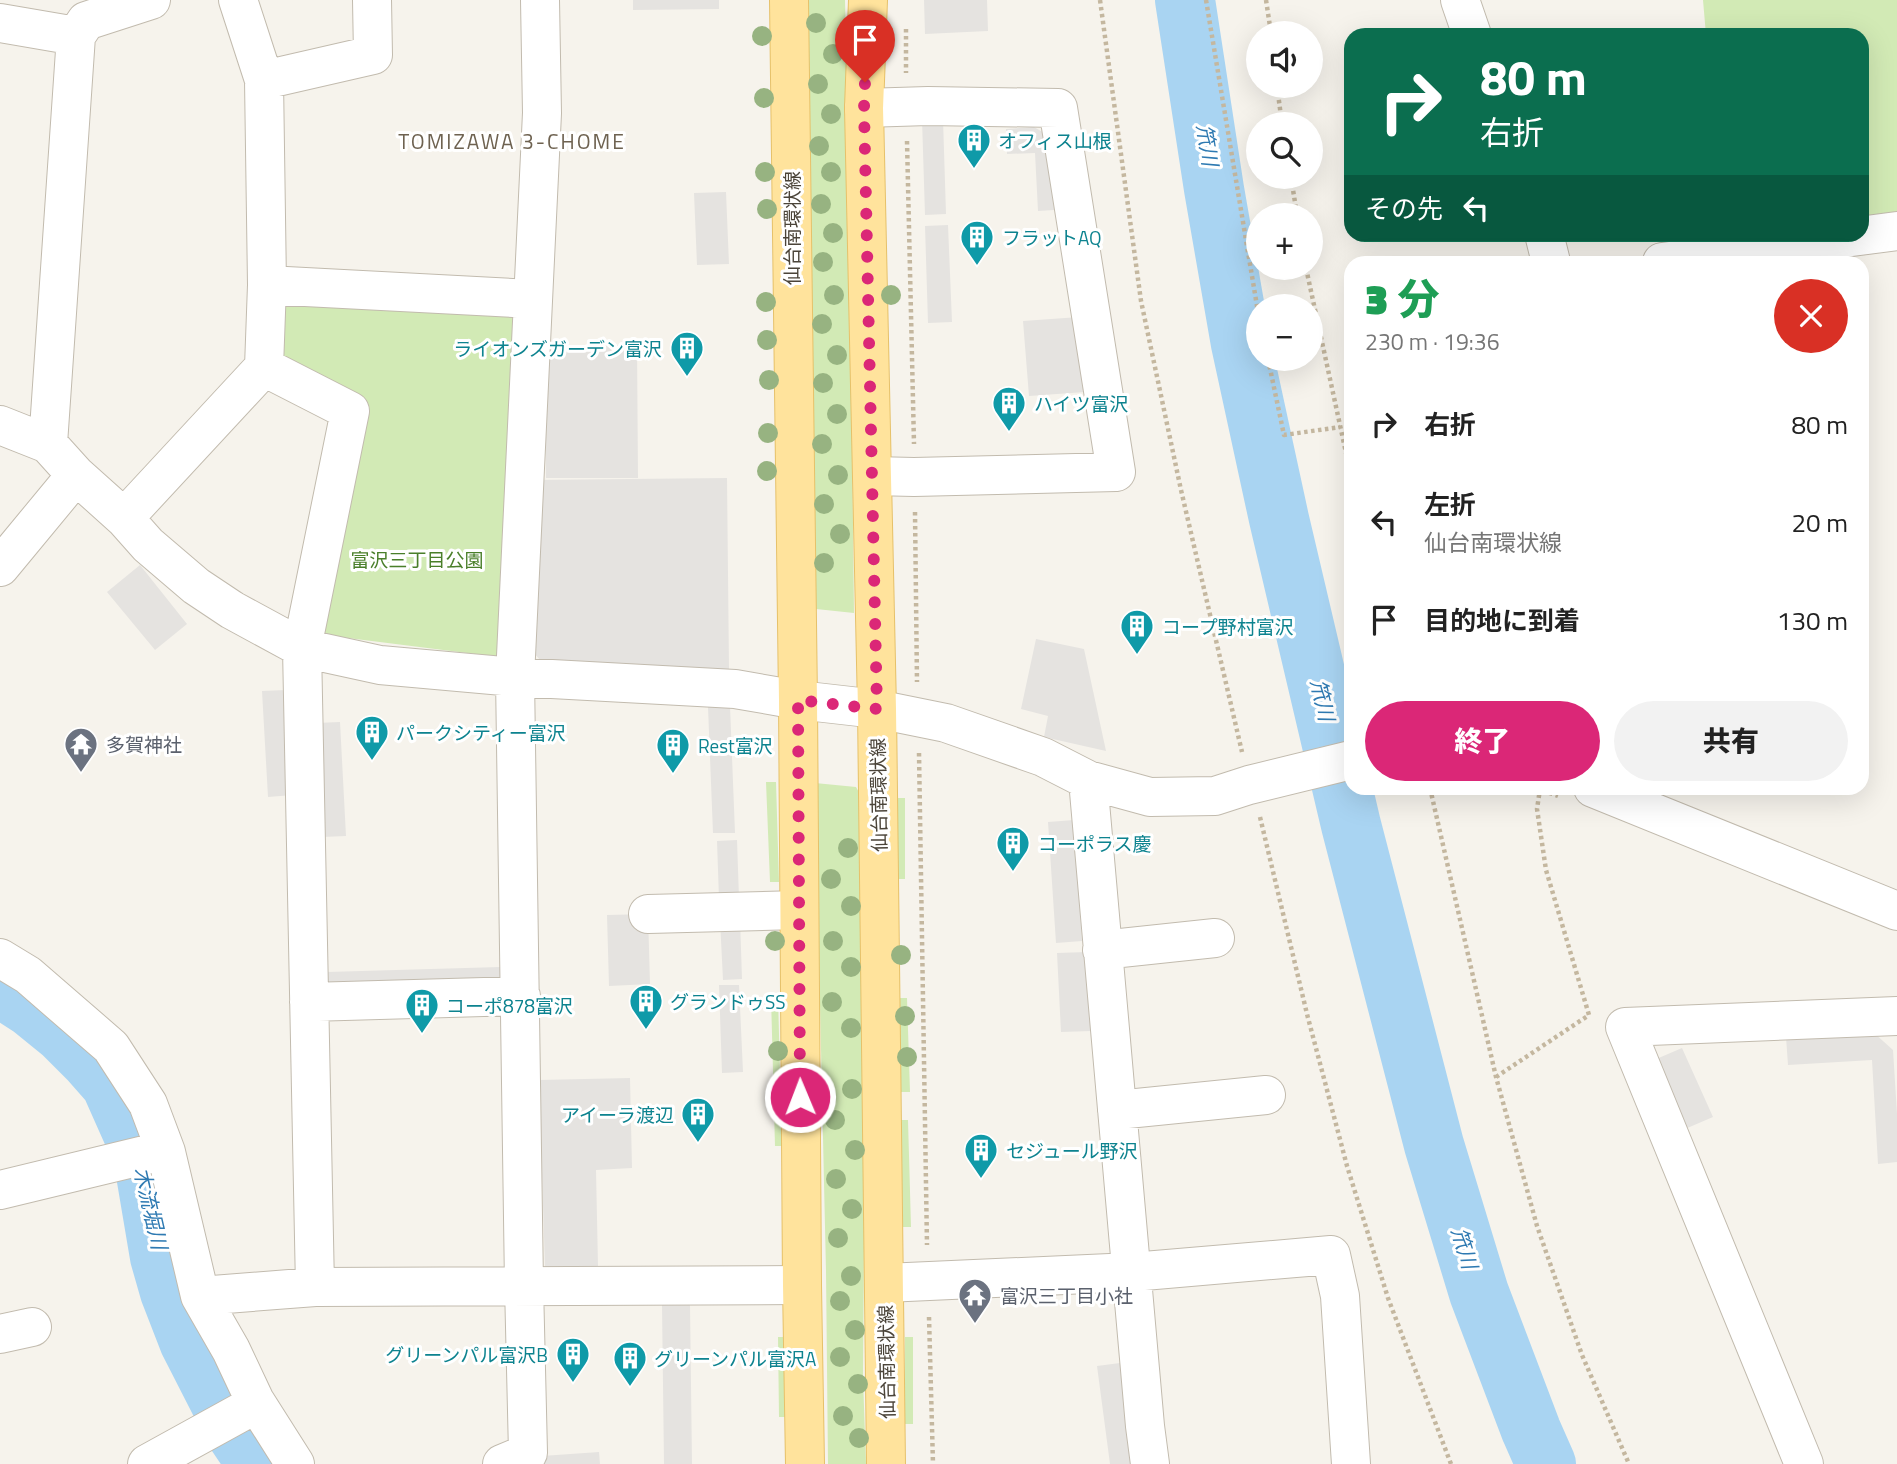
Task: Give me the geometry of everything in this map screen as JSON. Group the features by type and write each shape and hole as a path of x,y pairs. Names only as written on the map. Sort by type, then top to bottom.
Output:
{"main road":[{"name":"仙台南環状線","path":"789,0 806,1464"},
{"name":"仙台南環状線","path":"868,0 864,108 877,709 887,1464"}],"street":[{"path":"48,444 76,36 86,21 151,0"},
{"path":"124,518 264,367 267,285 264,80 238,0"},
{"path":"264,80 373,55 372,0"},
{"path":"502,1464 528,1453 515,677 542,113 540,0"},
{"path":"1460,0 1470,28"},
{"path":"0,23 76,36"},
{"path":"864,108 1058,108 1116,472 873,476"},
{"path":"1869,236 1897,231"},
{"path":"1765,255 1836,242"},
{"path":"267,285 532,299"},
{"path":"264,367 350,411 302,648 314,1287"},
{"path":"0,425 48,444 148,545 196,586 232,610 302,648 380,664 515,677 735,689 798,700 877,709 946,723 1042,757 1088,780 1150,797 1215,796 1254,783 1344,762"},
{"path":"0,567 76,475"},
{"path":"1088,780 1150,1464"},
{"path":"1610,795 1897,911"},
{"path":"648,914 799,910"},
{"path":"1102,950 1215,938"},
{"path":"0,958 28,975 111,1047 148,1104 147,1155 200,1296 231,1350 239,1413 295,1464"},
{"path":"309,1002 521,996"},
{"path":"1804,1464 1625,1027 1897,1016"},
{"path":"1117,1110 1266,1095"},
{"path":"0,1190 147,1155"},
{"path":"885,1283 1132,1272 1331,1255 1340,1296 1351,1464"},
{"path":"200,1296 314,1287 802,1285"},
{"path":"147,1464 239,1413"}],"path":[{"path":"1100,0 1141,301 1181,490 1254,783 1307,1014 1348,1166 1388,1298 1451,1464"},
{"path":"1206,0 1255,294"},
{"path":"1266,0 1269,21"},
{"path":"1309,280 1344,445"},
{"path":"1271,371 1284,435 1340,427"},
{"path":"1432,795 1496,1077 1537,1226 1582,1355 1629,1464"},
{"path":"1496,1077 1589,1015 1546,870 1536,809 1539,795"}],"green space":[{"path":"806,0 845,0 854,613 816,609"},
{"path":"1703,0 1897,0 1897,212 1869,216 1869,28 1705,28"},
{"name":"富沢三丁目公園","path":"283,298 514,316 499,657 316,634 359,402 277,359"},
{"path":"766,782 776,782 779,882 770,882"},
{"path":"815,783 856,787 862,798 865,1110 863,1378 866,1464 828,1464"},
{"path":"897,798 905,798 905,879 897,879"},
{"path":"771,997 778,997 782,1146 775,1146"},
{"path":"898,998 907,998 910,1092 901,1092"},
{"path":"900,1120 908,1120 911,1227 903,1227"},
{"path":"778,1337 786,1337 787,1417 779,1417"},
{"path":"905,1337 913,1337 913,1424 905,1424"}],"shaded area":[{"path":"633,0 719,0 719,9 633,10"},
{"path":"924,0 987,0 988,31 925,34"},
{"path":"922,119 943,119 946,214 925,215"},
{"path":"1034,127 1051,137 1054,210 1038,211 1035,153 1007,154 1006,129"},
{"path":"726,192 729,264 697,265 694,193"},
{"path":"948,225 952,322 928,323 925,226"},
{"path":"1079,317 1085,392 1029,396 1023,321"},
{"path":"637,345 638,478 546,478 545,346"},
{"path":"727,478 729,669 549,670 533,652 531,480"},
{"path":"140,565 187,624 155,650 107,592"},
{"path":"1036,639 1084,649 1106,751 1044,737 1048,716 1021,709"},
{"path":"286,690 293,795 268,797 262,691"},
{"path":"730,706 735,833 713,833 708,707"},
{"path":"340,722 346,836 322,837 316,723"},
{"path":"1074,820 1082,941 1056,943 1048,822"},
{"path":"737,840 739,898 719,899 717,841"},
{"path":"648,914 650,984 609,986 607,915"},
{"path":"740,919 742,979 723,980 720,920"},
{"path":"1087,952 1091,1031 1061,1032 1057,953"},
{"path":"500,967 501,1005 328,1010 327,972"},
{"path":"719,985 739,985 743,1072 722,1073"},
{"path":"1873,1032 1893,1050 1897,1162 1878,1164 1872,1060 1788,1065 1786,1037"},
{"path":"1682,1048 1713,1117 1685,1129 1654,1060"},
{"path":"630,1078 632,1168 596,1170 598,1266 545,1267 539,1080"},
{"path":"662,1305 690,1305 692,1464 664,1464"},
{"path":"1120,1363 1133,1464 1110,1464 1097,1366"},
{"path":"599,1452 600,1464 538,1464 542,1456"}],"waterway":[{"name":"笊川","path":"1185,0 1241,344 1351,825 1434,1145 1479,1293 1546,1464"},
{"name":"木流堀川","path":"0,987 31,1007 63,1033 111,1084 135,1138 146,1174 160,1257 170,1292 189,1341 236,1433 257,1464"}],"place":[{"name":"オフィス山根","path":"974,170"},
{"name":"フラットAQ","path":"977,267"},
{"name":"ライオンズガーデン富沢","path":"687,378"},
{"name":"ハイツ富沢","path":"1009,433"},
{"name":"コープ野村富沢","path":"1137,656"},
{"name":"パークシティー富沢","path":"372,762"},
{"name":"多賀神社","path":"81,774"},
{"name":"Rest富沢","path":"673,775"},
{"name":"コーポラス慶","path":"1013,873"},
{"name":"グランドゥSS","path":"646,1031"},
{"name":"コーポ878富沢","path":"422,1035"},
{"name":"アイーラ渡辺","path":"698,1144"},
{"name":"セジュール野沢","path":"981,1180"},
{"name":"富沢三丁目小社","path":"975,1325"},
{"name":"グリーンパル富沢B","path":"573,1384"},
{"name":"グリーンパル富沢A","path":"630,1388"}],"district":[{"name":"TOMIZAWA 3-CHOME","path":"512,141"}],"route":[{"path":"800,1097 798,700 877,709 865,82"}]}
